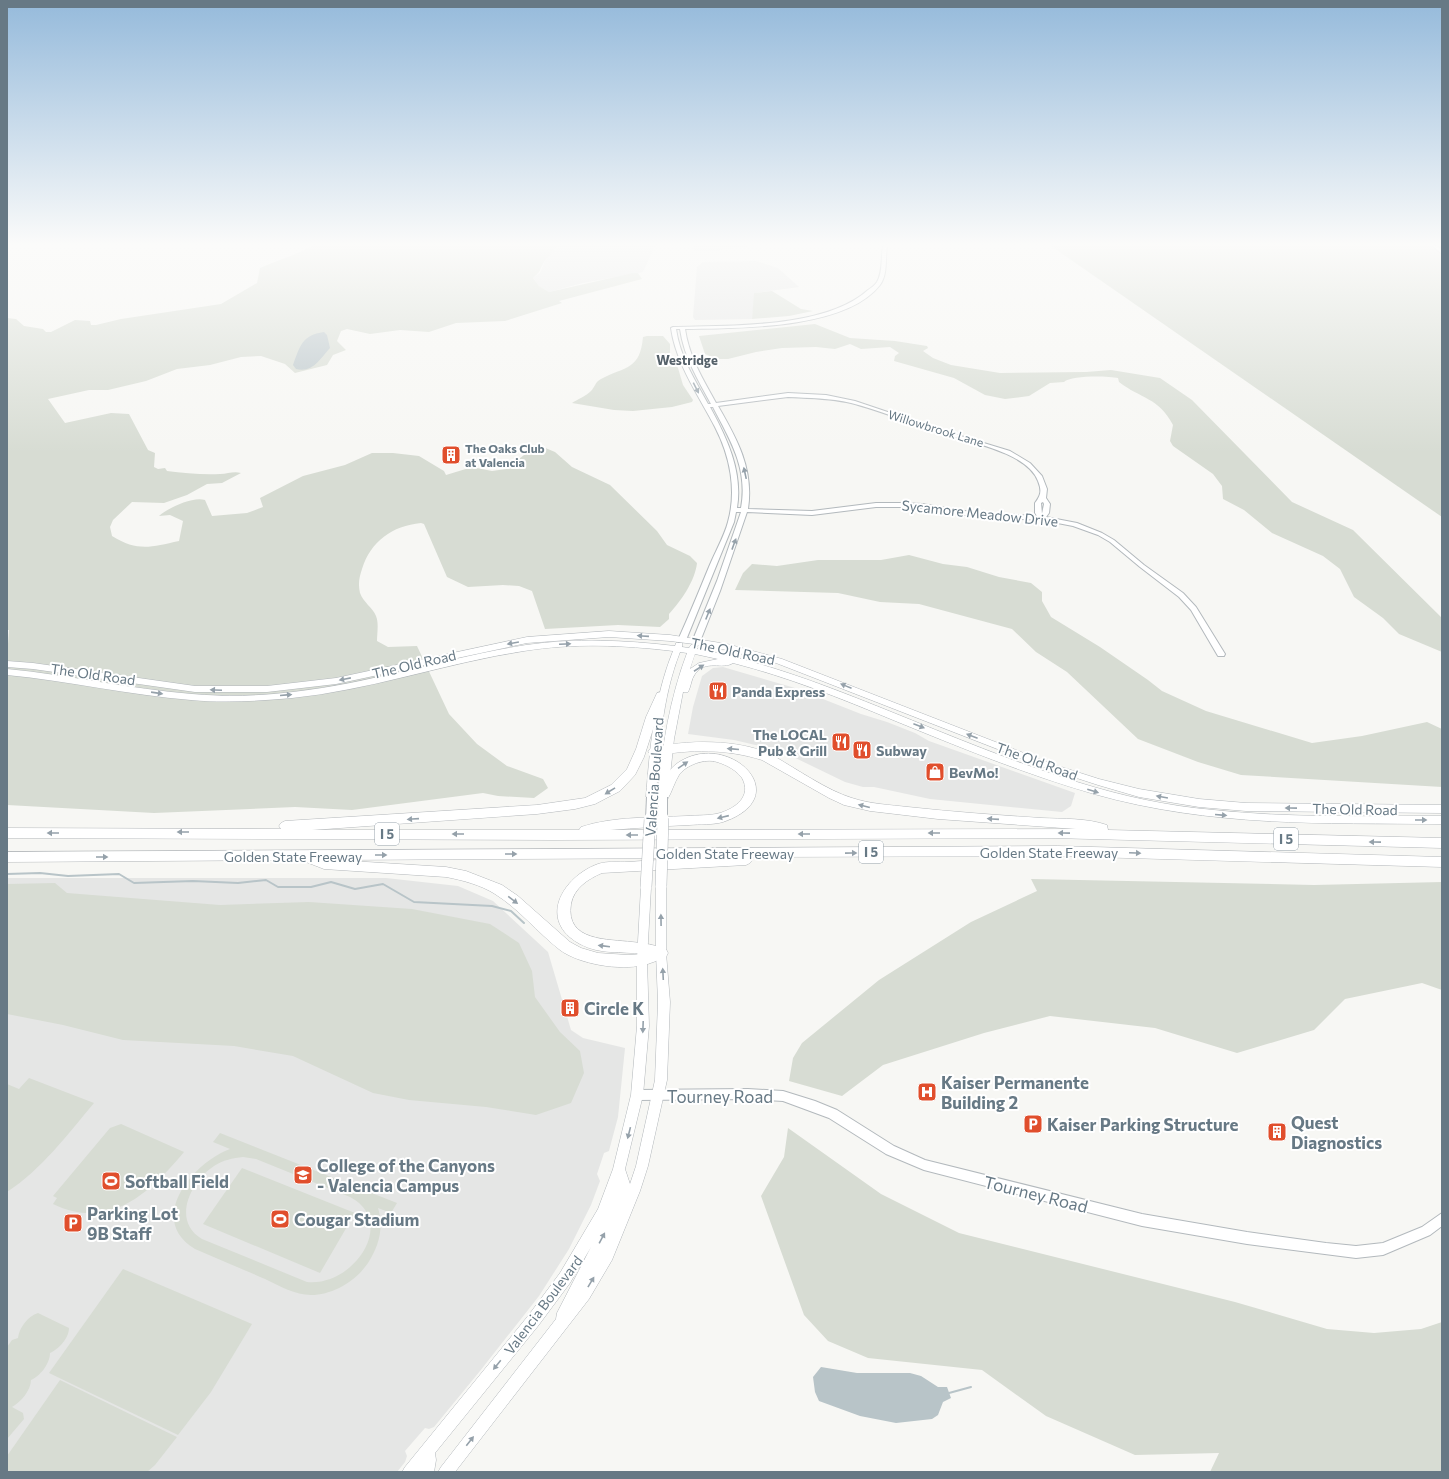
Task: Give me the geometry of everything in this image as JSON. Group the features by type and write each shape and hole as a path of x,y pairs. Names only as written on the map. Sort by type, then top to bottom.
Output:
{"highway":[{"path":"222,832 276,826 341,824 444,816 551,807 587,802 618,786 632,771 641,752 650,723 661,696"},
{"path":"654,752 669,748 729,749 755,753 766,757 833,795 848,802 870,807 938,815 1084,825 1131,834"},
{"path":"553,835 605,826 730,816 744,806 748,800 752,788 748,776 738,766 726,760 704,757 686,763 675,771 669,789 663,797"},
{"name":"Golden State Freeway","path":"7,833 222,832 553,835 1131,834 1442,843"},
{"name":"Golden State Freeway","path":"7,857 1099,851 1442,862"},
{"path":"643,954 589,942 577,936 568,927 565,918 564,905 567,893 577,881 588,873 613,866 714,862 827,853"},
{"path":"300,856 324,864 446,872 466,876 498,889 514,900 565,946 577,953 598,959 661,953"}],"main road":[{"name":"The Old Road","path":"7,672 46,676 168,695 243,698 298,694 342,688 490,651 527,640 587,635 630,635 682,640 694,646 811,684 1074,785 1133,801 1192,812 1244,817 1442,820"},
{"name":"Valencia Boulevard","path":"410,1472 534,1321 565,1278 603,1213 619,1170 637,1095 643,1026 643,954 654,752 661,696 682,640"},
{"name":"The Old Road","path":"7,664 188,688 243,690 290,687 336,681 490,651 567,644 616,643 678,648 694,646 741,650 779,661 1049,766 1098,782 1145,794 1199,803 1246,807 1442,810"},
{"name":"Valencia Boulevard","path":"446,1472 584,1294 598,1271 625,1214 642,1166 658,1096 664,1046 664,1002 661,953 663,797 669,748 678,700 683,676 694,646"},
{"path":"678,700 686,688 690,674 705,664 723,662 771,670"},
{"path":"553,1335 608,1226 624,1185 619,1170"},
{"path":"426,1472 429,1460 427,1451"}],"street":[{"path":"682,328 777,323 817,315"},
{"name":"Valencia Boulevard","path":"682,640 728,531 734,510 736,486 732,460 684,365 673,328 682,328 684,341 692,361 738,451 744,468 747,487 745,511 722,576 694,646"},
{"name":"Willowbrook Lane","path":"707,408 803,396 826,397 853,402 1008,452 1028,464 1039,476 1044,489 1043,498 1047,504 1046,513 1042,518"},
{"name":"Sycamore Meadow Drive","path":"734,510 812,513 876,505 922,506 977,515 1042,518 1088,529 1112,542 1188,602 1221,654"},
{"name":"Tourney Road","path":"637,1095 748,1094 783,1096 833,1114 890,1150 924,1165 1142,1220 1246,1238 1356,1252 1382,1249 1407,1240 1426,1230 1442,1219"}],"shaded area":[{"name":"The Oaks Club at Valencia","path":"148,315 524,315 505,321 456,323 429,332 400,330 370,334 347,329 341,331 337,341 346,350 333,355 327,365 295,373 285,364 261,356 241,357 210,365 177,369 146,381 108,390 89,390 48,399 65,423 111,413 129,414 148,450 155,453 154,467 158,469 165,468 167,471 200,474 241,473 222,483 207,484 187,495 164,503 132,502 113,520 110,527 112,536 121,541 137,546 145,547 179,541 183,521 170,515 159,516 174,506 200,499 205,500 212,516 247,513 263,507 260,498 303,476 345,465 372,453 393,453 419,456 444,471 446,475 469,468 492,471 506,469 533,448 543,447 555,452 572,467 610,485 657,531 667,545 690,556 697,563 696,570 687,590 669,614 669,619 660,627 618,625 545,629 532,591 519,586 503,585 468,587 447,577 424,524 421,523 392,531 377,543 366,559 360,578 359,587 361,596 373,610 377,619 377,641 388,647 417,646 449,714 477,744 507,766 543,779 548,788 534,798 498,796 483,793 352,810 295,807 154,813 7,805 7,657 9,630 7,630 7,318 16,319 24,326 43,329 46,332 51,332 75,320 90,321 91,325 96,325"},
{"path":"693,315 752,315 752,319 695,320"},
{"path":"752,315 794,315 789,316 752,319"},
{"path":"1151,315 1442,315 1442,517"},
{"path":"815,324 850,338 895,341 927,346 928,348 923,351 933,358 951,365 1000,373 1086,372 1111,370 1160,378 1192,400 1292,502 1353,530 1442,618 1442,652 1399,634 1383,618 1354,597 1340,569 1323,556 1272,533 1244,510 1223,499 1222,486 1213,474 1173,446 1170,441 1173,425 1161,409 1149,399 1127,388 1119,382 1118,378 1074,378 1064,382 1050,383 1029,396 1005,399 985,395 954,378 894,361 895,356 899,353 890,347 861,349 850,344 835,349 816,347 782,348 756,352 728,359 717,359 705,354 699,336"},
{"path":"324,332 327,335 330,348 312,367 302,370 296,369 293,365 303,342 311,336"},
{"path":"663,336 670,344 670,358 678,368 683,385 693,400 692,402 672,407 633,411 614,410 572,403 589,393 599,380 630,366 639,356 643,337"},
{"path":"909,555 943,564 967,567 999,577 1031,583 1042,592 1042,601 1051,617 1100,647 1162,691 1206,711 1312,743 1362,736 1427,722 1442,729 1442,787 1241,775 1198,762 1138,739 1067,672 1036,652 1012,629 919,604 880,602 838,593 735,590 743,573 752,564 777,566 818,560 881,560"},
{"path":"723,667 795,688 915,733 929,741 1075,793 1071,806 1062,812 930,799 874,787 863,787 845,782 781,751 734,740 688,734 693,707 702,676 713,668"},
{"name":"College of the Canyons - Valencia Campus","path":"7,878 386,878 458,886 493,901 548,952 571,1030 583,1038 625,1048 618,1117 609,1151 604,1153 597,1174 600,1181 591,1205 569,1249 539,1296 480,1371 434,1427 429,1429 425,1428 405,1451 407,1456 405,1462 397,1472 7,1472"},
{"path":"1031,879 1314,885 1442,882 1442,990 1422,983 1345,999 1314,1030 1237,1053 1155,1028 1050,1016 984,1033 883,1065 842,1096 789,1081 793,1058 802,1043 879,980 971,922 1037,891"},
{"path":"55,883 67,893 220,905 309,902 412,909 490,924 519,943 532,971 535,997 560,1032 580,1051 584,1073 571,1103 536,1115 486,1107 409,1100 373,1093 293,1056 234,1046 123,1040 63,1025 7,1014 7,884"},
{"path":"29,1078 94,1103 43,1162 20,1183 7,1192 7,1084 19,1089"},
{"name":"Softball Field","path":"121,1124 184,1152 157,1182 126,1204 110,1210 92,1213 73,1211 53,1204 57,1198 53,1196 110,1128"},
{"path":"788,1128 881,1194 959,1233 1235,1302 1327,1329 1374,1333 1421,1329 1442,1322 1442,1472 1210,1472 1219,1453 1135,1455 1046,1416 982,1370 868,1358 828,1341 804,1315 761,1196 784,1157"},
{"path":"220,1133 397,1203 391,1213 378,1208 381,1223 378,1243 372,1257 363,1270 357,1276 336,1290 328,1293 305,1295 288,1290 195,1249 181,1237 174,1223 175,1208 180,1193 189,1179 202,1166 216,1156 230,1149 213,1142","holes":["243,1157 256,1159 350,1197 364,1208 370,1222 370,1236 364,1251 353,1264 340,1274 324,1281 307,1282 202,1239 193,1231 188,1222 186,1212 188,1201 198,1181 214,1166 224,1161"]},
{"name":"Cougar Stadium","path":"242,1168 355,1213 320,1273 203,1224"},
{"path":"123,1269 252,1324 211,1392 178,1435 49,1373"},
{"path":"38,1313 69,1328 69,1332 63,1343 50,1353 50,1357 44,1369 38,1376 31,1380 31,1384 25,1395 12,1407 23,1413 24,1419 7,1439 7,1347 12,1340 18,1338 20,1330 25,1323"},
{"path":"821,1367 857,1373 910,1373 921,1376 938,1387 947,1387 951,1398 943,1402 938,1415 932,1419 896,1423 860,1416 819,1401 815,1392 813,1377"},
{"path":"60,1380 177,1437 155,1465 147,1472 7,1472 7,1456"}],"waterway":[{"path":"7,874 40,873 68,876 119,874 134,883 193,881 238,883 266,880 278,887 311,887 331,882 355,889 383,884 414,902 492,906 511,911 524,923"},
{"path":"949,1393 971,1387"}],"place":[{"name":"The Oaks Club at Valencia","path":"451,455"},
{"name":"Panda Express","path":"718,691"},
{"name":"The LOCAL Pub & Grill","path":"841,742"},
{"name":"Subway","path":"862,750"},
{"name":"BevMo!","path":"935,772"},
{"name":"Circle K","path":"570,1008"},
{"name":"Kaiser Permanente Building 2","path":"927,1092"},
{"name":"Kaiser Parking Structure","path":"1033,1124"},
{"name":"Quest Diagnostics","path":"1277,1132"},
{"name":"College of the Canyons - Valencia Campus","path":"303,1175"},
{"name":"Softball Field","path":"111,1181"},
{"name":"Cougar Stadium","path":"280,1219"},
{"name":"Parking Lot 9B Staff","path":"73,1223"}],"district":[{"name":"Westridge","path":"687,360"}]}
